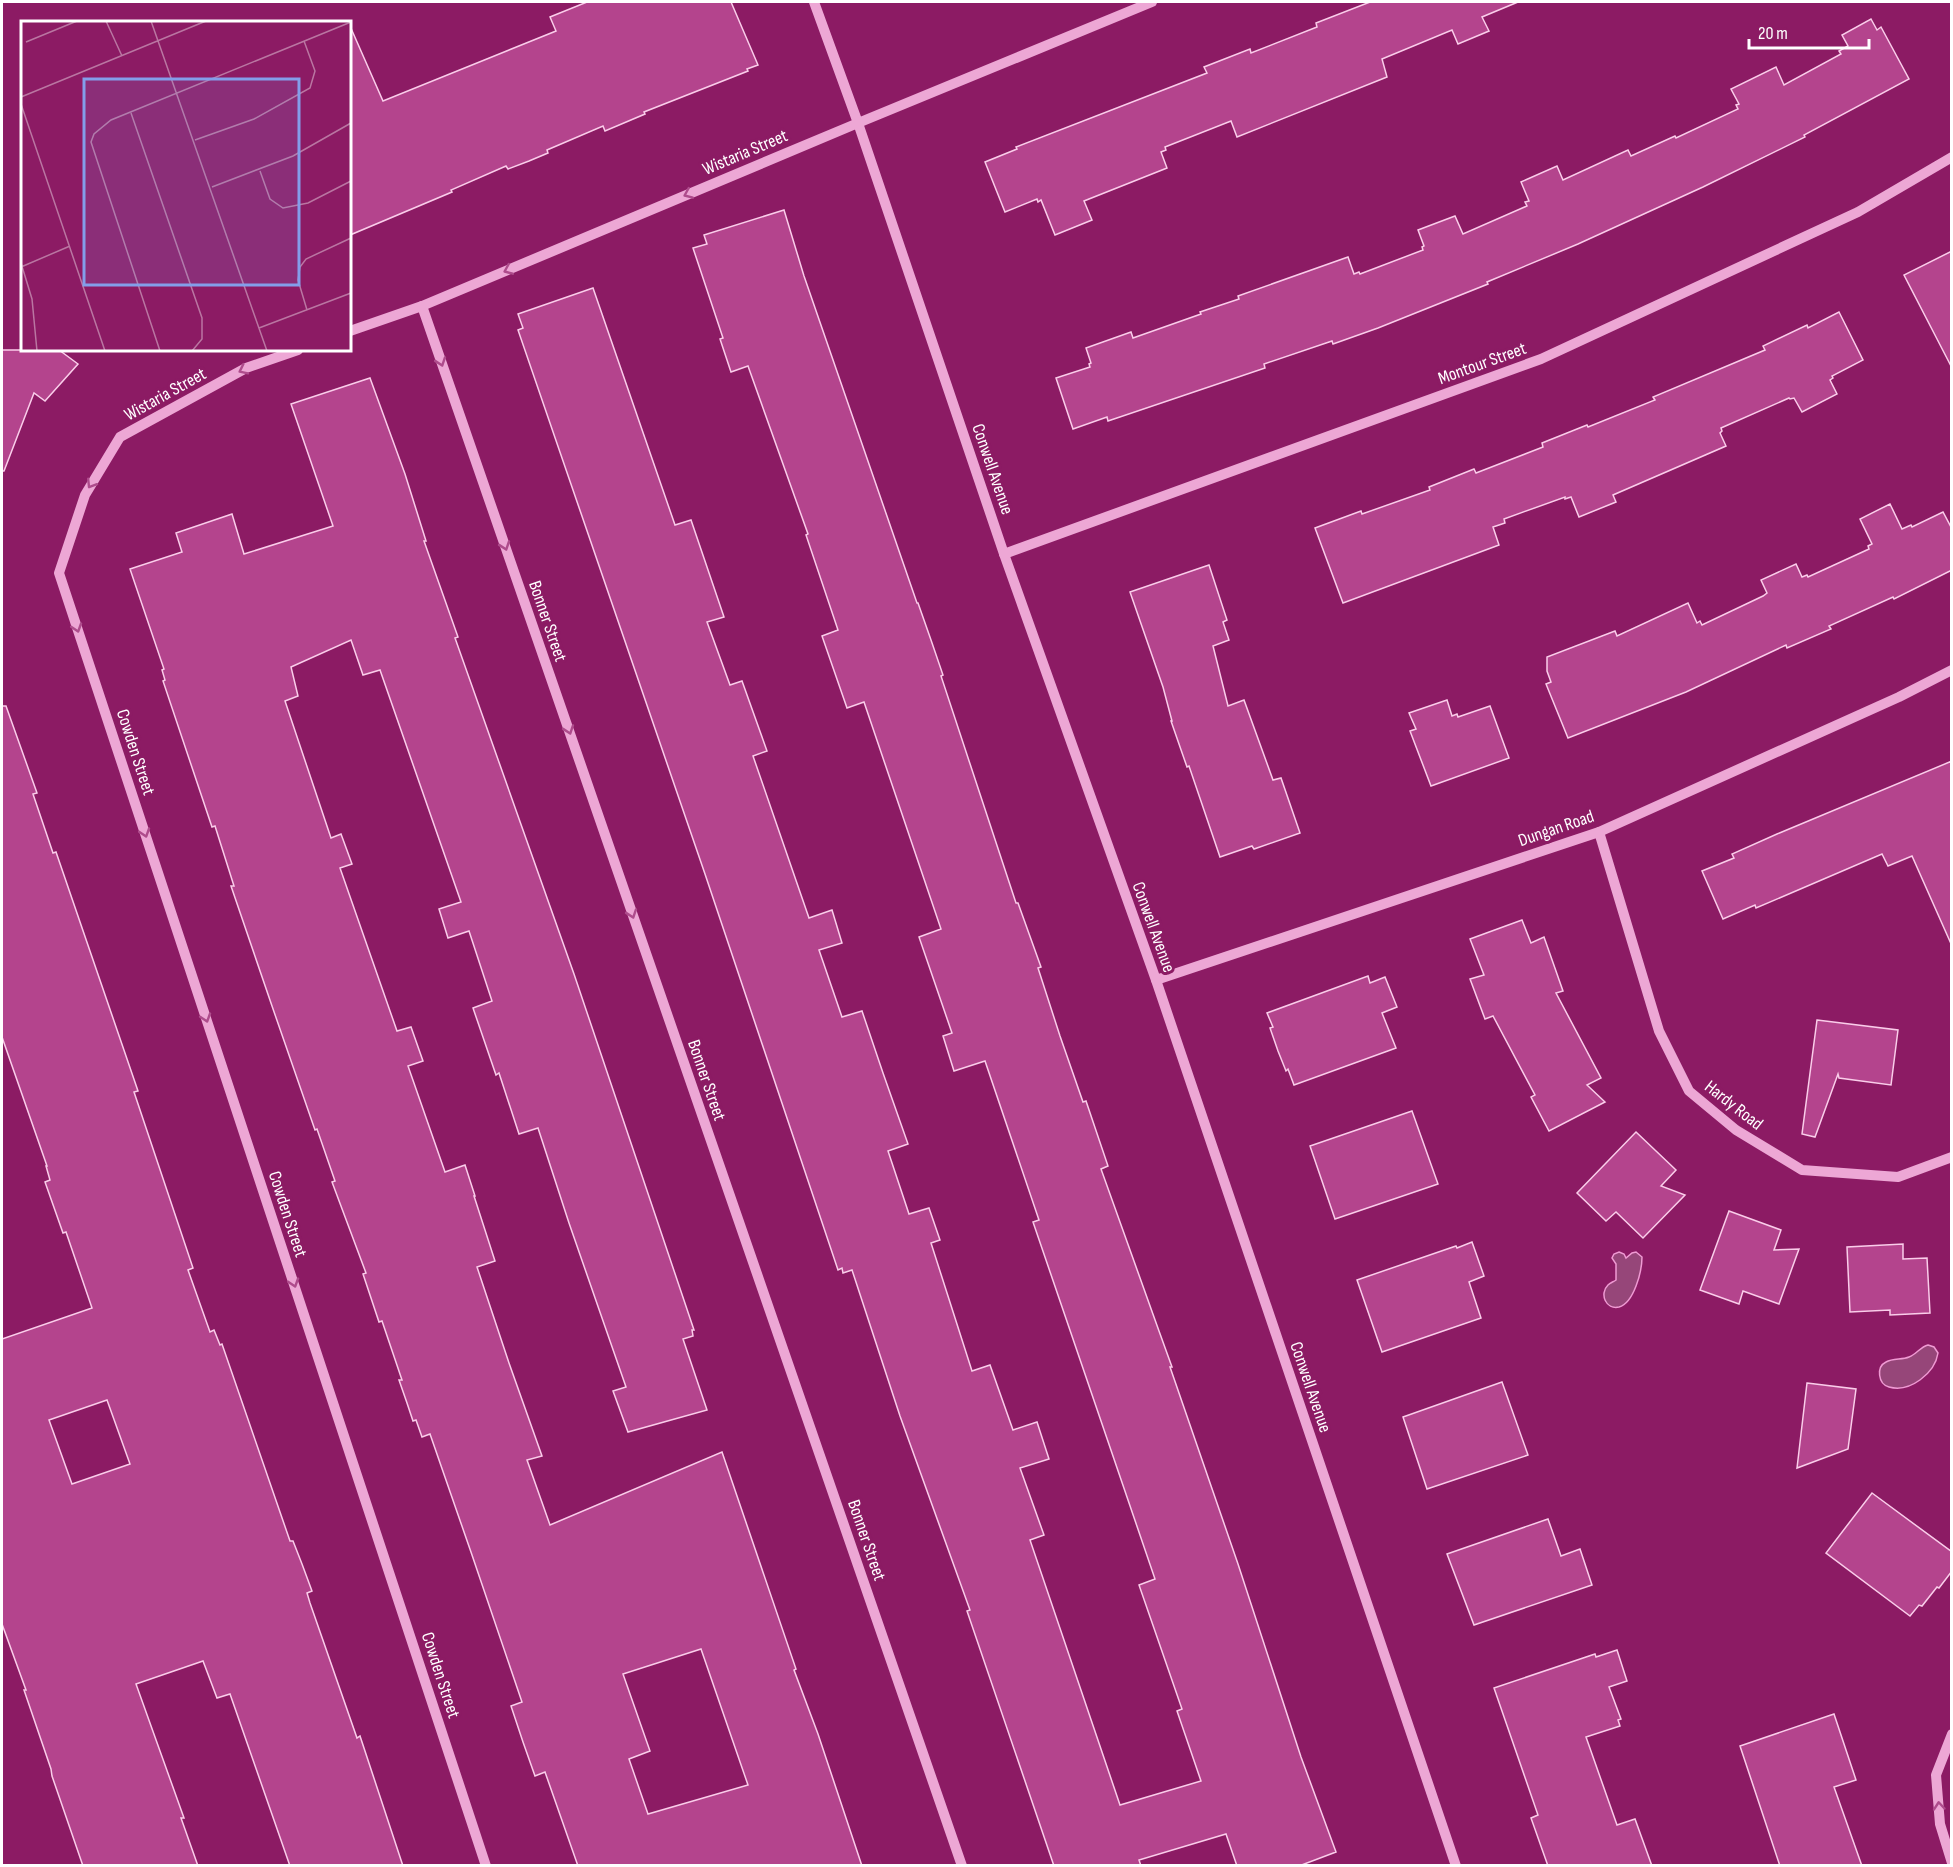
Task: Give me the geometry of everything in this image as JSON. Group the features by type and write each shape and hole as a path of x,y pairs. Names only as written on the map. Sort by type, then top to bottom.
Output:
{"street":[{"name":"Conwell Avenue","path":"814,2 858,123 1004,554 1156,980 1456,1866"},
{"name":"Wistaria Street","path":"351,331 422,306 1152,2"},
{"name":"Montour Street","path":"1004,554 1541,359 1858,212 1952,157"},
{"name":"Bonner Street","path":"422,306 962,1866"},
{"name":"Wistaria Street","path":"59,573 85,495 120,437 246,368 295,351"},
{"name":"Cowden Street","path":"59,573 486,1866"},
{"name":"Dungan Road","path":"1156,980 1599,832 1899,697 1952,670"},
{"name":"Hardy Road","path":"1599,832 1659,1031 1689,1090 1736,1131 1802,1170 1898,1177 1952,1157"},
{"path":"1952,1734 1936,1775 1940,1824 1952,1863"}],"shaded area":[{"path":"1619,1252 1626,1258 1636,1252 1642,1257 1642,1263 1633,1293 1624,1304 1614,1307 1607,1304 1604,1293 1608,1285 1616,1280 1616,1264 1612,1258"},
{"path":"1928,1345 1934,1347 1938,1353 1932,1368 1920,1380 1897,1388 1882,1383 1880,1371 1883,1364 1909,1357"}],"building":[{"path":"587,2 731,2 758,65 644,112 645,114 605,131 603,126 547,150 548,153 529,161 508,169 506,166 451,190 452,192 351,235 351,28 383,101 556,31 550,17"},
{"path":"1370,2 1518,2 1482,17 1489,31 1458,44 1452,30 1382,59 1387,77 1237,137 1231,121 1165,147 1166,150 1161,152 1167,168 1084,201 1092,220 1055,235 1041,200 1038,202 1037,199 1005,212 985,162 1017,149 1016,147 1207,73 1204,67 1250,49 1251,53 1317,27 1316,23"},
{"path":"1871,19 1877,30 1881,27 1909,79 1804,135 1805,137 1578,244 1487,282 1488,284 1378,328 1264,364 1265,368 1108,421 1107,417 1073,429 1056,378 1090,367 1091,363 1086,348 1131,332 1133,338 1239,299 1238,296 1348,257 1354,274 1359,272 1360,274 1423,250 1424,246 1418,230 1455,216 1463,234 1527,206 1525,202 1529,201 1521,182 1557,166 1563,180 1628,150 1631,156 1675,136 1676,138 1738,109 1736,105 1739,104 1731,89 1776,67 1784,85 1841,54 1839,51 1848,46 1842,35"},
{"path":"784,210 804,276 943,675 941,676 1016,903 1018,903 1041,967 1038,968 1060,1036 1083,1102 1086,1101 1108,1166 1101,1169 1172,1367 1170,1367 1301,1757 1336,1852 1299,1866 1237,1866 1226,1834 1139,1860 1141,1866 1054,1866 967,1611 970,1610 900,1416 852,1270 843,1273 842,1268 838,1270 518,330 523,328 518,314 593,288 675,525 691,520 724,617 707,622 730,685 742,681 767,751 753,756 809,918 832,910 842,943 819,950 842,1017 862,1011 908,1144 888,1151 909,1214 929,1208 940,1240 931,1243 972,1371 990,1365 1013,1430 1037,1422 1049,1459 1020,1468 1044,1535 1030,1540 1120,1805 1201,1781 1177,1711 1182,1709 1139,1585 1155,1579 1033,1222 1039,1220 985,1061 954,1071 943,1036 952,1033 919,937 941,929 864,702 847,708 822,636 838,630 806,535 808,534 748,366 731,372 720,339 723,338 693,248 707,244 704,235"},
{"path":"1952,251 1952,368 1904,275"},
{"path":"1839,312 1863,360 1832,376 1830,380 1837,394 1802,412 1794,398 1789,398 1721,428 1720,433 1726,446 1613,495 1616,502 1579,517 1571,497 1565,499 1565,497 1504,519 1505,523 1493,527 1499,545 1343,603 1315,528 1430,490 1429,487 1474,469 1476,473 1543,447 1542,443 1655,400 1653,397 1765,350 1763,346 1807,325 1808,328"},
{"path":"2,350 60,351 78,364 45,401 34,393 4,471 2,471"},
{"path":"370,378 405,474 426,541 424,541 458,637 455,638 574,974 694,1330 692,1330 693,1336 683,1339 707,1410 628,1432 613,1391 626,1387 538,1128 519,1134 499,1073 496,1075 473,1008 492,1001 469,931 448,938 439,909 461,902 380,670 363,675 351,640 291,667 298,696 285,701 331,838 341,834 352,864 340,868 397,1031 411,1027 423,1061 408,1066 445,1172 465,1165 495,1261 477,1267 542,1456 527,1460 550,1525 722,1452 862,1866 578,1866 545,1772 535,1776 511,1706 522,1702 430,1434 422,1437 416,1420 413,1421 382,1321 379,1322 363,1274 366,1273 332,1182 335,1181 317,1129 315,1130 231,886 234,886 163,681 165,680 162,670 164,669 130,569 182,552 176,533 232,514 244,554 333,526 291,404","holes":["701,1649 748,1785 648,1814 629,1759 650,1751 623,1674"]},
{"path":"1890,504 1902,529 1911,525 1912,527 1943,512 1952,529 1952,570 1894,599 1893,597 1829,626 1831,629 1787,648 1786,645 1686,692 1568,738 1546,684 1551,682 1547,671 1547,657 1615,631 1617,636 1688,603 1697,623 1700,621 1702,625 1763,596 1767,593 1761,580 1796,564 1802,577 1807,575 1808,577 1869,549 1868,546 1872,544 1860,519"},
{"path":"1209,565 1227,620 1223,622 1229,640 1213,646 1228,706 1244,700 1273,780 1281,778 1300,833 1254,849 1252,846 1220,857 1171,721 1163,687 1130,592"},
{"path":"1447,700 1452,716 1457,714 1458,717 1490,706 1509,758 1431,786 1410,731 1416,729 1409,713"},
{"path":"2,706 6,706 37,793 33,794 53,853 56,852 138,1091 134,1092 193,1268 188,1270 210,1332 214,1330 220,1345 222,1344 290,1541 293,1541 312,1591 307,1593 310,1603 357,1738 360,1736 403,1866 290,1866 230,1694 217,1698 203,1661 136,1684 184,1818 181,1818 198,1866 83,1866 24,1690 26,1690 2,1624 2,1339 92,1308 66,1232 63,1233 45,1182 50,1180 47,1166 2,1037","holes":["107,1400 130,1464 72,1484 49,1420"]},
{"path":"1952,761 1952,946 1912,856 1888,866 1882,854 1756,908 1755,905 1723,919 1702,871 1734,858 1732,854 1777,834"},
{"path":"1522,920 1531,943 1544,937 1563,991 1556,993 1601,1078 1587,1085 1605,1102 1549,1131 1531,1097 1535,1095 1493,1016 1485,1019 1470,979 1484,975 1470,939"},
{"path":"1368,976 1370,983 1385,977 1397,1007 1382,1013 1396,1048 1294,1085 1278,1051 1270,1028 1273,1027 1267,1013"},
{"path":"1817,1020 1898,1030 1891,1085 1839,1078 1838,1074 1815,1137 1802,1134"},
{"path":"1412,1111 1438,1184 1335,1219 1310,1146"},
{"path":"1636,1132 1676,1170 1661,1186 1685,1195 1643,1238 1616,1212 1606,1221 1577,1193"},
{"path":"1729,1211 1781,1230 1774,1250 1799,1249 1779,1304 1743,1291 1739,1304 1700,1290"},
{"path":"1472,1242 1484,1276 1469,1282 1481,1318 1382,1352 1357,1280"},
{"path":"1903,1244 1903,1259 1927,1258 1930,1313 1890,1315 1890,1310 1850,1312 1847,1247"},
{"path":"1502,1382 1528,1455 1427,1489 1403,1417"},
{"path":"1807,1383 1856,1389 1848,1449 1797,1468"},
{"path":"1872,1493 1952,1552 1952,1571 1939,1588 1937,1587 1922,1606 1919,1605 1910,1616 1826,1553"},
{"path":"1548,1519 1561,1556 1580,1549 1592,1585 1474,1625 1447,1554"},
{"path":"1617,1650 1627,1681 1609,1687 1621,1719 1618,1720 1620,1726 1586,1737 1617,1825 1635,1819 1652,1866 1548,1866 1531,1818 1538,1815 1494,1688 1595,1654 1596,1657"},
{"path":"1834,1714 1856,1780 1834,1787 1862,1866 1780,1866 1740,1746"}]}
